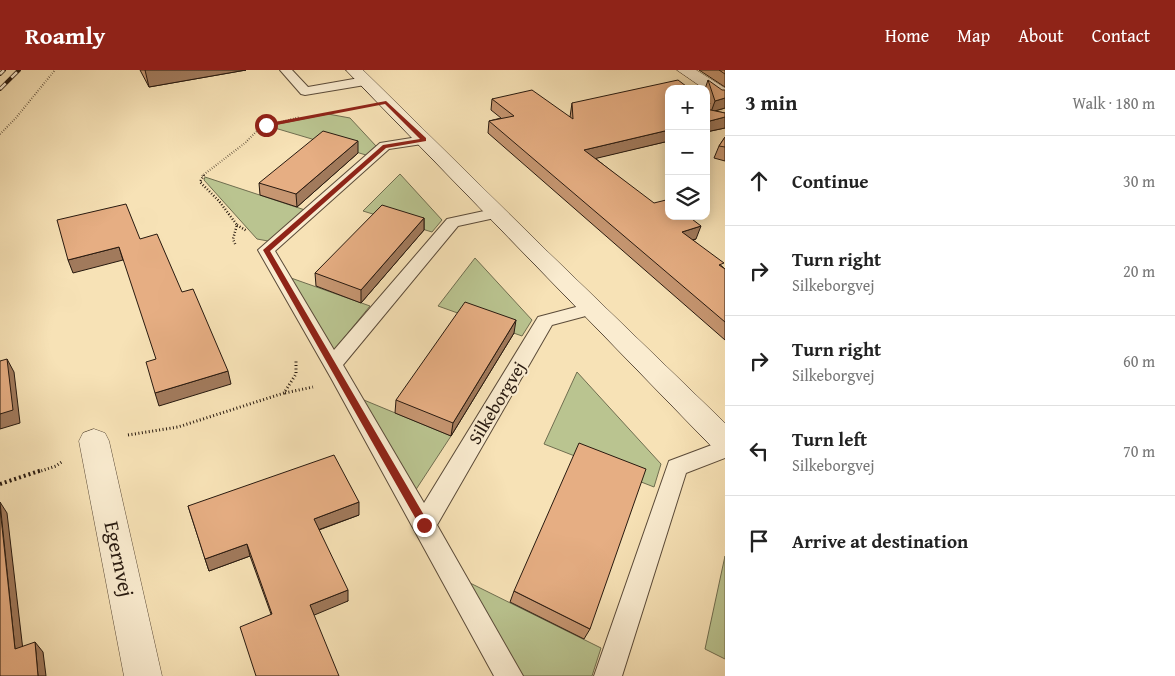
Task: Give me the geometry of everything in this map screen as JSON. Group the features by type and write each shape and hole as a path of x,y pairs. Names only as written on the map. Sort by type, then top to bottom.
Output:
{"main road":[{"path":"685,70 725,95"},
{"path":"360,76 725,441"},
{"name":"Egernvej","path":"94,441 143,676"}],"lane":[{"path":"286,70 305,91 360,76"},
{"path":"424,140 384,146 266,250 333,364 509,676"},
{"path":"333,364 454,222 498,213"},
{"name":"Silkeborgvej","path":"424,525 545,321 591,309"},
{"path":"608,676 676,466 725,449"}],"path":[{"path":"0,134 56,70"},
{"path":"240,253 233,239 237,226 219,201 200,182 202,176 245,142 260,127 308,116"},
{"path":"0,484 56,466 94,441 178,427 284,393 296,374 296,356"}],"green space":[{"path":"328,114 350,118 376,146 366,155 268,126"},
{"path":"400,174 442,220 432,232 363,211"},
{"path":"205,177 305,210 268,241 257,239 204,180"},
{"path":"475,258 532,320 522,336 438,306"},
{"path":"291,278 370,306 334,350"},
{"path":"577,372 661,464 654,487 544,444"},
{"path":"359,398 451,436 415,491"},
{"path":"725,556 725,659 705,649"},
{"path":"468,582 601,648 592,676 520,676"}],"building":[{"path":"678,80 685,85 665,85 665,131 584,150 654,203 665,200 665,220 693,220 701,226 682,232 724,263 719,265 725,269 725,322 489,121 514,116 492,99 532,90 573,119 572,103"},
{"path":"708,80 722,90 725,90 725,98 715,101"},
{"path":"710,110 725,113 725,117 710,121"},
{"path":"323,131 358,141 296,194 259,183"},
{"path":"725,137 725,147 719,146"},
{"path":"126,204 140,239 157,234 182,292 193,289 228,371 155,393 146,362 156,359 119,247 68,260 57,220"},
{"path":"382,205 424,218 361,290 315,273"},
{"path":"465,302 516,320 453,423 396,400"},
{"path":"7,359 13,410 0,414 0,361"},
{"path":"579,443 646,469 590,629 514,591"},
{"path":"334,455 359,502 314,519 348,590 310,605 339,676 256,676 240,627 272,614 247,544 205,559 188,506"},
{"path":"0,508 15,649 35,642 38,676 0,676"}],"railway":[{"path":"0,74 4,70"},
{"path":"0,89 19,70"}],"route":[{"path":"266,125 386,102 424,140 384,146 266,250 424,525"}]}
